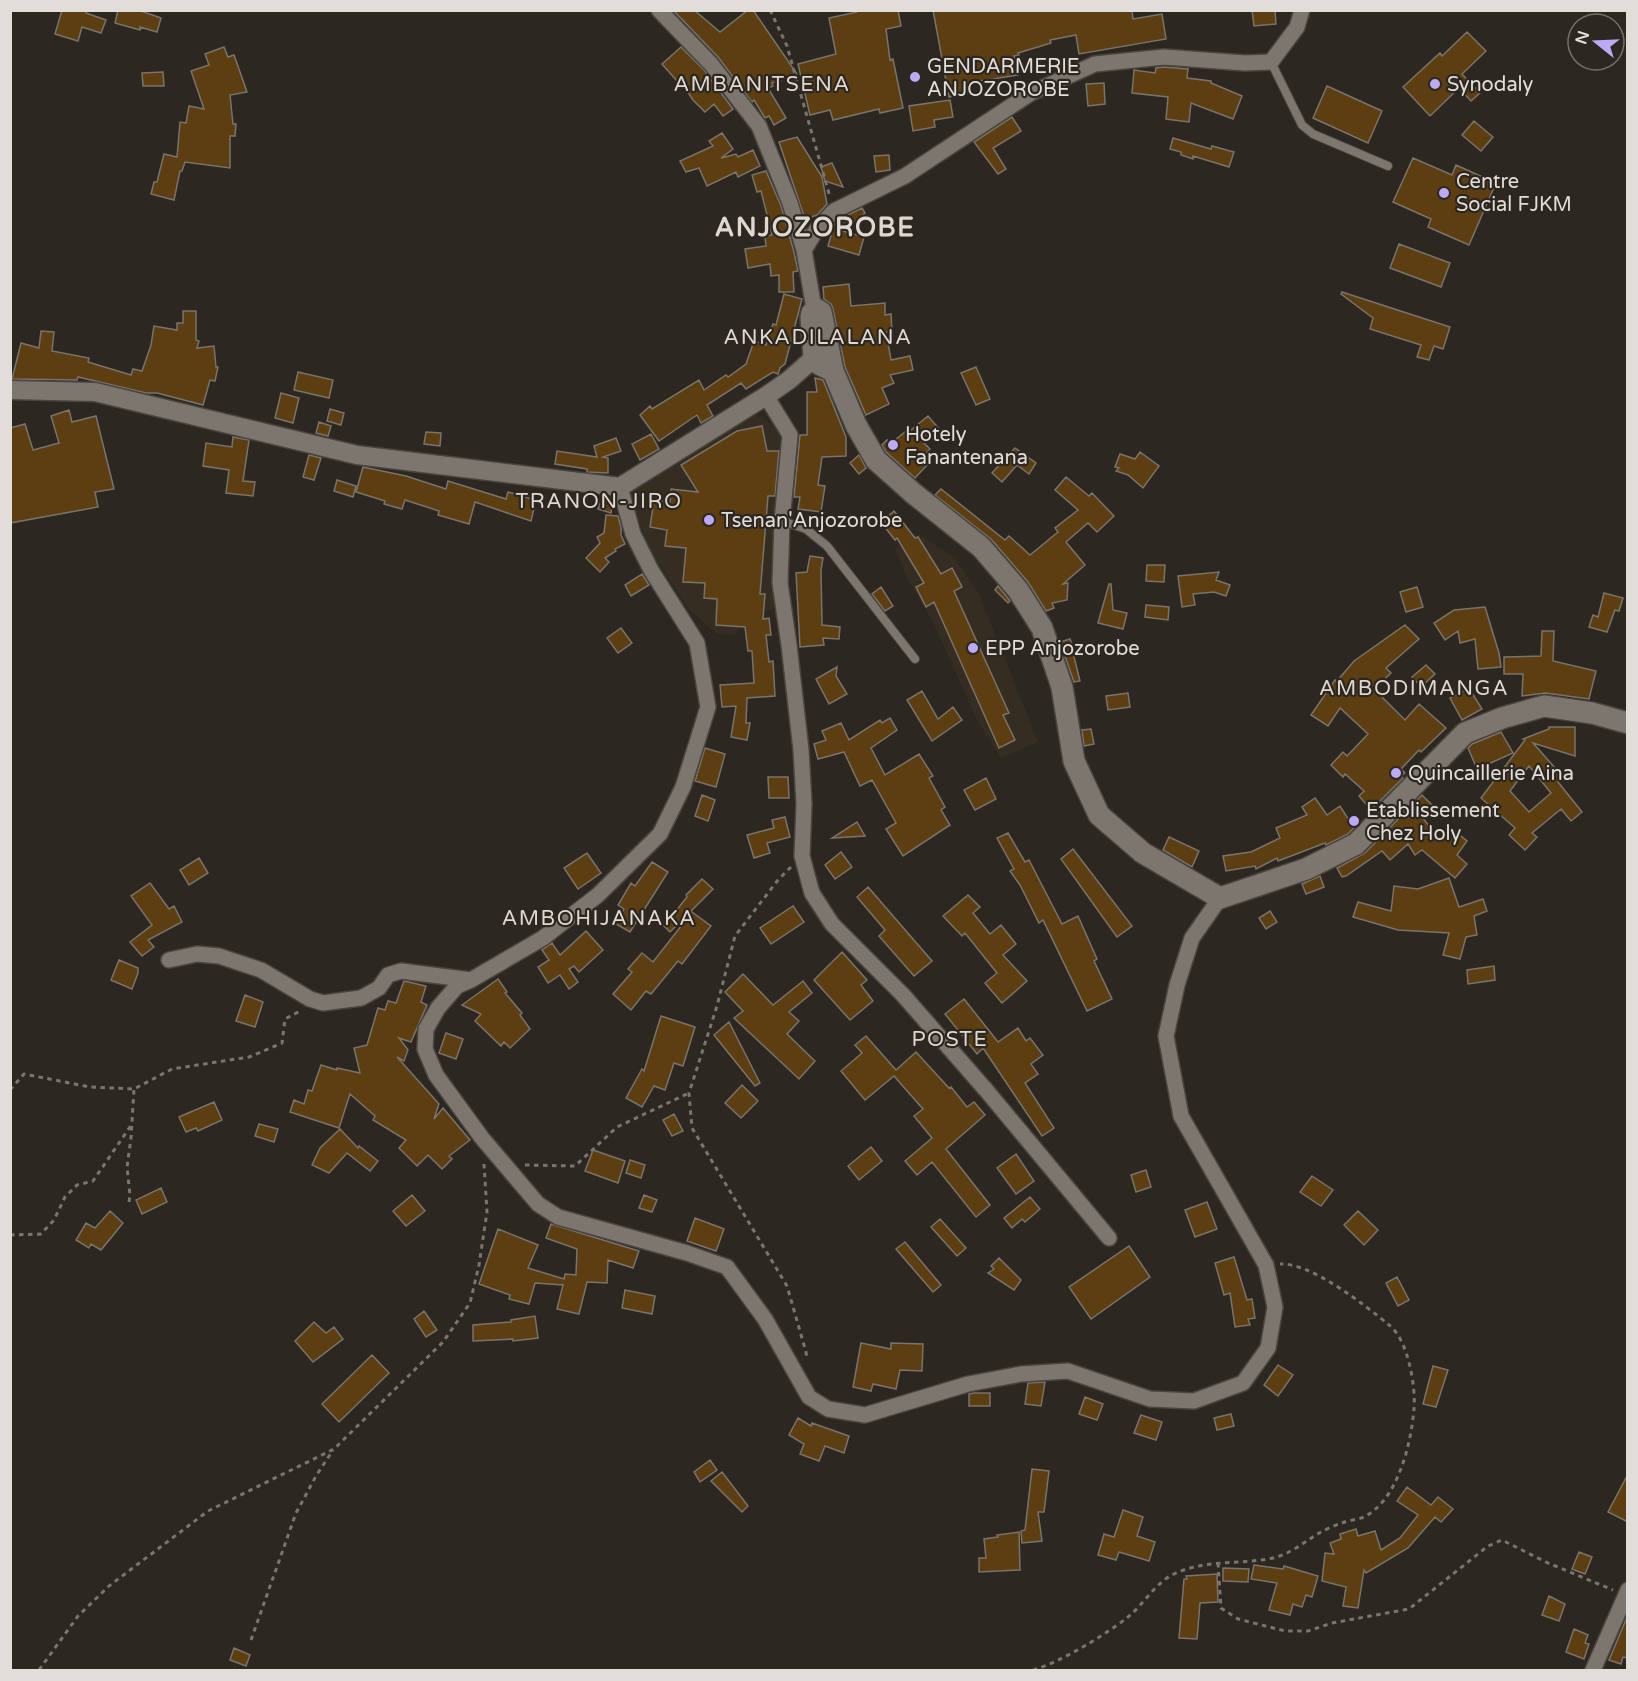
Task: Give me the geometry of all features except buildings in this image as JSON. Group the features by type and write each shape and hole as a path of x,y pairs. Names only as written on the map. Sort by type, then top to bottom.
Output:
{"main road":[{"path":"833,371 819,364 814,358 811,317 814,309 819,309 821,312 833,371 856,425 876,460 913,493 981,547 1018,590 1042,628 1062,687 1074,761 1099,815 1143,853 1220,898 1306,869 1356,844 1465,733 1502,718 1544,706 1592,713 1628,723"}],"street":[{"path":"659,10 711,64 759,126 789,203 804,250 814,309"},
{"path":"804,250 817,229 834,211 905,176 1031,93 1095,64 1164,57 1245,63 1271,62 1297,27 1302,10"},
{"path":"10,390 95,392 357,455 620,487 766,396 814,358"},
{"path":"766,396 790,435 782,521 780,583 801,750 804,804 802,856 812,893 832,924 903,995 986,1090 1108,1238"},
{"path":"620,487 633,534 651,570 697,643 708,706 683,787 660,834 598,895 543,938 458,986 438,1008 426,1029 425,1049 436,1075 482,1138 538,1204 558,1217 687,1253 727,1267 765,1319 809,1397 828,1409 865,1416 968,1384 1021,1374 1068,1371 1150,1400 1194,1401 1243,1383 1268,1348 1275,1307 1266,1265 1181,1116 1166,1036 1192,938 1220,898"},
{"path":"169,960 197,954 219,956 261,970 310,999 323,1003 361,998 379,988 388,975 401,971 471,980"},
{"path":"1593,1671 1626,1593"}],"lane":[{"path":"1271,62 1302,125 1313,134 1388,166"},
{"path":"782,521 806,529 827,546 915,659"}],"path":[{"path":"770,10 787,46 834,211"},
{"path":"802,856 778,880 735,936 717,1006 689,1093 692,1128 787,1286 807,1363"},
{"path":"10,1090 24,1074 90,1087 134,1089 172,1069 249,1057 282,1043 285,1019 323,1003"},
{"path":"129,1202 127,1167 134,1089"},
{"path":"520,1165 575,1166 617,1127 689,1093"},
{"path":"10,1235 41,1234 54,1220 65,1197 76,1185 93,1181 132,1124"},
{"path":"251,1640 296,1513 316,1476 334,1449 443,1342 470,1303 479,1265 487,1212 482,1138"},
{"path":"1033,1671 1090,1642 1128,1617 1173,1574 1218,1563 1274,1558 1295,1549 1321,1532 1364,1516 1385,1499 1402,1468 1414,1416 1416,1393 1407,1353 1392,1326 1317,1274 1290,1264 1266,1265"},
{"path":"39,1671 78,1616 109,1586 208,1511 334,1449"},
{"path":"1218,1563 1221,1608 1238,1619 1286,1630 1308,1631 1332,1623 1409,1609 1488,1546 1502,1540 1548,1563 1626,1593"}],"shaded area":[{"name":"Tsenan'Anjozorobe","path":"751,410 787,435 778,533 775,609 745,612 736,635 716,634 689,609 649,550 634,507 631,485"},
{"name":"EPP Anjozorobe","path":"920,535 955,558 979,594 1038,742 1001,758 978,722 932,620 906,576 895,548"}],"place":[{"name":"GENDARMERIE ANJOZOROBE","path":"915,77"},
{"name":"Synodaly","path":"1435,84"},
{"name":"Centre Social FJKM","path":"1444,193"},
{"name":"Hotely Fanantenana","path":"893,445"},
{"name":"Tsenan'Anjozorobe","path":"709,520"},
{"name":"EPP Anjozorobe","path":"973,648"},
{"name":"Quincaillerie Aina","path":"1396,773"},
{"name":"Etablissement Chez Holy","path":"1354,821"}],"district":[{"name":"AMBANITSENA","path":"762,84"},
{"name":"ANJOZOROBE","path":"815,227"},
{"name":"ANKADILALANA","path":"818,337"},
{"name":"TRANON-JIRO","path":"599,501"},
{"name":"AMBODIMANGA","path":"1414,688"},
{"name":"AMBOHIJANAKA","path":"599,918"},
{"name":"POSTE","path":"950,1039"}]}
